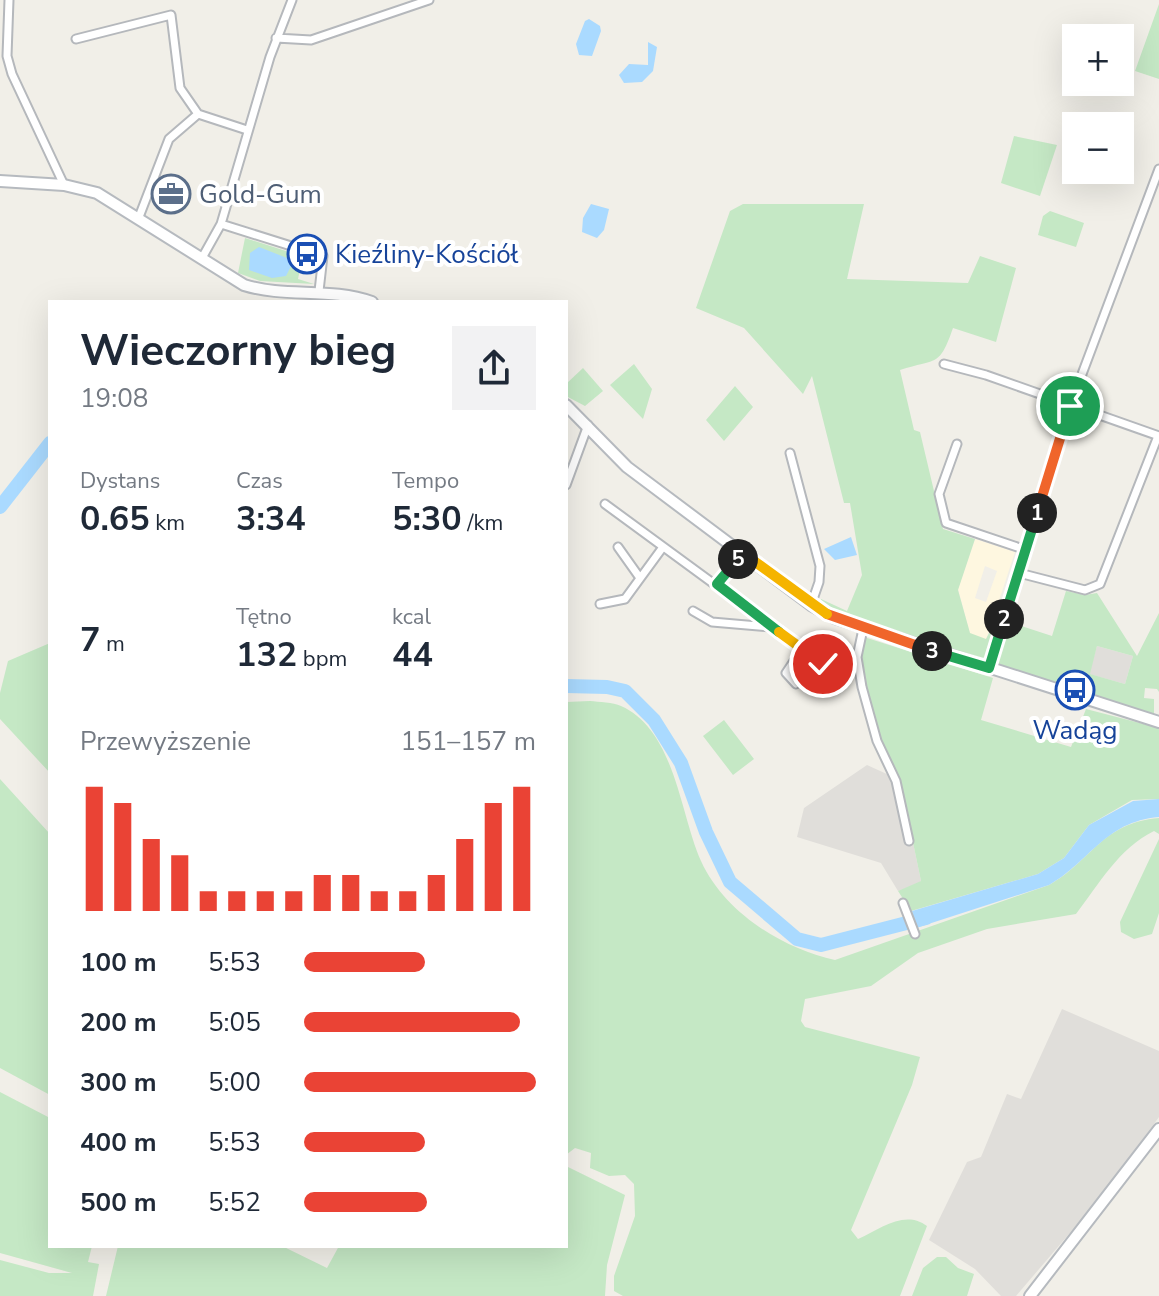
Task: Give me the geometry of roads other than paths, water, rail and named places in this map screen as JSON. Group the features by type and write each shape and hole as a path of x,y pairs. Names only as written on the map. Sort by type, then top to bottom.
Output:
{"street":[{"path":"9,0 7,56 12,74 64,185"},
{"path":"202,258 221,224 276,38 292,0"},
{"path":"276,38 311,40 429,0"},
{"path":"76,39 171,15 180,88 198,114 247,130"},
{"path":"139,217 169,139 198,114"},
{"path":"989,668 1070,406 1159,169"},
{"path":"0,181 64,185 97,193 244,285 259,289 319,291 363,300"},
{"path":"221,224 323,256 319,291"},
{"path":"944,364 986,375 1159,436 1100,584 1085,590 1019,573"},
{"path":"568,407 627,467 811,605 863,629 1159,722"},
{"path":"568,480 588,425"},
{"path":"957,444 939,494 946,523 1026,550"},
{"path":"790,453 820,566 819,582 811,605"},
{"path":"605,504 823,664"},
{"path":"618,547 640,578"},
{"path":"600,604 625,599 663,547"},
{"path":"717,584 743,553"},
{"path":"742,625 748,610"},
{"path":"693,611 712,622 772,627"},
{"path":"863,629 857,657 862,687 877,741 896,781 909,841"},
{"path":"796,684 786,673 802,649"},
{"path":"903,903 915,934"},
{"path":"1030,1296 1159,1129"}],"water":[{"path":"589,19 600,26 601,31 592,56 579,55 576,44 585,21"},
{"path":"648,42 657,47 653,71 642,82 624,83 619,75 629,64 648,65"},
{"path":"591,204 609,209 604,230 597,238 582,232 583,218"},
{"path":"259,247 287,258 291,266 286,276 272,278 249,270 250,253"},
{"path":"851,537 857,555 835,560 824,549"},
{"path":"1159,799 1159,817 1140,820 1111,834 1049,885 916,928 912,911 1038,874 1064,858 1089,825 1133,801"}],"waterway":[{"name":"Wadąg","path":"0,507 48,446"},
{"name":"Wadąg","path":"568,686 607,687 625,691 654,720 681,763 706,832 730,882 797,939 821,945 926,918"}],"place":[{"name":"Gold-Gum","path":"171,194"},
{"name":"Kieźliny-Kościół","path":"307,254"},
{"name":"Wadąg","path":"1075,690"}]}
